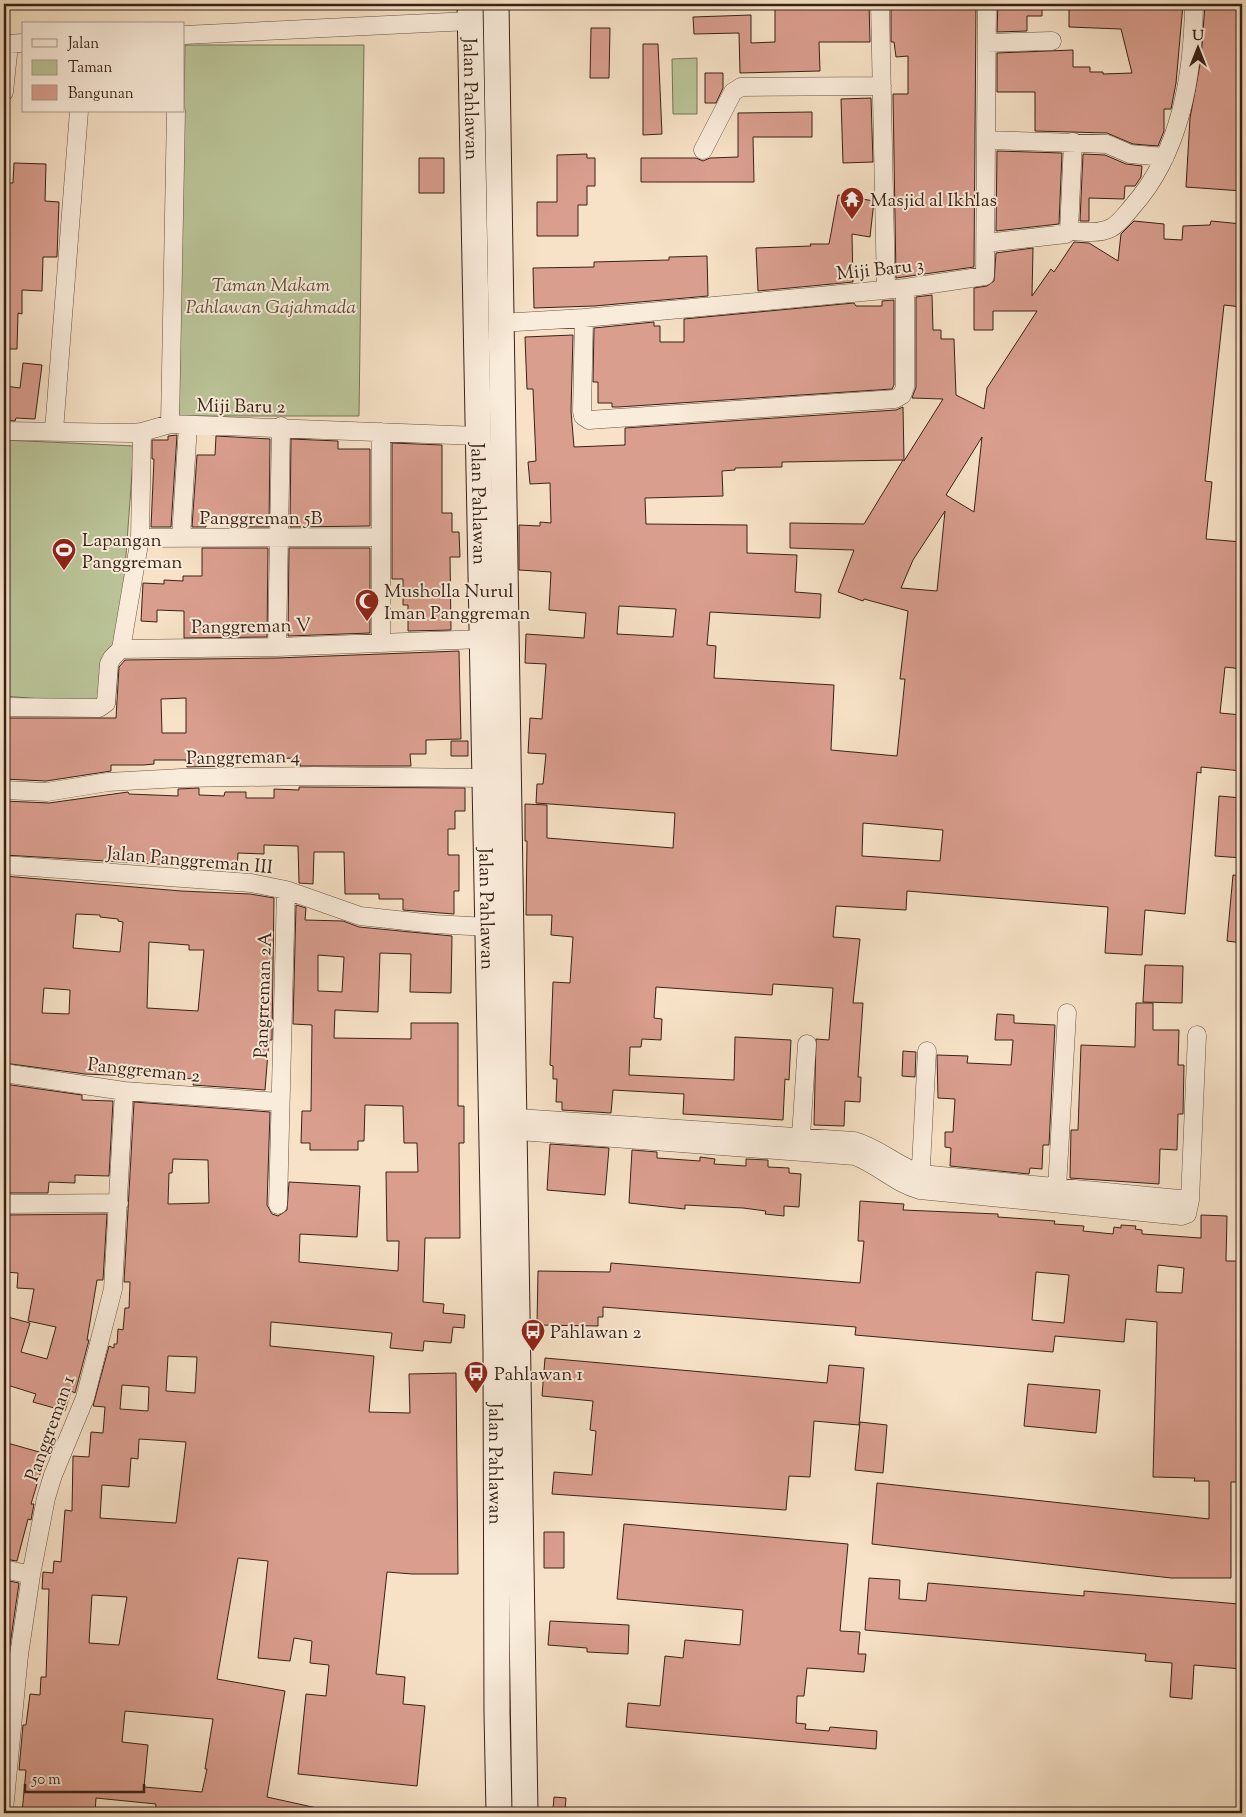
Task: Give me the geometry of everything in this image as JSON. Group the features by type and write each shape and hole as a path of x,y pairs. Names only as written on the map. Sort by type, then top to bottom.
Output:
{"main road":[{"name":"Jalan Pahlawan","path":"496,5 505,323 497,819 507,1352 525,1813"},
{"name":"Jalan Pahlawan","path":"470,11 485,778 497,819 488,927 503,1124"},
{"name":"Jalan Pahlawan","path":"499,1813 497,1713 507,1352"}],"street":[{"path":"880,4 886,289"},
{"name":"Miji Baru 3","path":"505,323 584,318 905,288 982,277 986,272 987,4"},
{"path":"986,243 1066,234 1070,231 1102,232 1114,226 1139,200 1159,172 1182,107 1188,74 1194,4"},
{"path":"185,35 470,11"},
{"path":"987,43 1052,41"},
{"path":"4,92 12,43"},
{"path":"703,150 733,92 741,87 882,86"},
{"path":"54,431 79,112"},
{"path":"170,424 176,112"},
{"path":"987,140 1107,144 1130,154 1166,156"},
{"path":"1070,231 1071,142"},
{"path":"584,318 582,410 583,416 589,420 895,399 902,395 905,388 905,288"},
{"name":"Miji Baru 2","path":"4,430 142,432 170,424 280,426 478,436"},
{"path":"181,538 188,425"},
{"path":"277,647 280,426"},
{"path":"4,707 103,706 107,700 110,660 122,649 140,538 142,432"},
{"path":"381,432 381,643"},
{"name":"Panggreman 5B","path":"140,538 382,537"},
{"name":"Panggreman V","path":"122,649 277,647 482,638"},
{"name":"Panggreman 4","path":"4,790 47,792 108,782 181,778 314,776 485,778"},
{"name":"Jalan Panggreman III","path":"4,865 251,883 286,890 360,916 434,924 488,927"},
{"name":"Pangrreman 2A","path":"278,1205 286,890"},
{"path":"1057,1188 1067,1013"},
{"path":"503,1124 801,1136 864,1144 904,1167 921,1182 1182,1216 1187,1214 1190,1200 1197,1035"},
{"path":"801,1136 807,1044"},
{"path":"921,1182 927,1051"},
{"name":"Panggreman 2","path":"4,1073 124,1091 280,1102"},
{"name":"Panggreman 1","path":"4,1810 19,1655 31,1575 48,1490 85,1398 113,1289 124,1091"},
{"path":"503,1124 855,1156 866,1160 902,1185 921,1182 1057,1188 1190,1200"},
{"path":"4,1204 119,1202"},
{"path":"4,1569 31,1575"}],"green space":[{"name":"Taman Makam Pahlawan Gajahmada","path":"185,45 364,45 359,416 179,416"},
{"path":"697,58 697,114 673,114 672,59"},
{"name":"Lapangan Panggreman","path":"4,440 134,446 115,705 4,696"}],"building":[{"path":"775,4 869,4 870,42 819,42 820,71 740,73 739,33 694,34 693,17 751,15 751,43 775,42"},
{"path":"891,4 976,4 974,267 896,278 893,94 908,94 908,56 896,57 894,42 891,42"},
{"path":"998,4 1042,4 1042,16 1027,16 1027,31 997,32"},
{"path":"1087,4 1183,4 1176,83 1171,109 1164,109 1164,131 1158,146 1133,144 1107,133 1035,131 1035,92 997,92 997,53 1073,50 1073,67 1090,67 1090,72 1103,72 1103,74 1132,73 1121,29 1069,27 1069,6 1087,7"},
{"path":"1205,4 1242,4 1242,191 1186,187 1190,118 1201,59"},
{"path":"591,28 610,28 609,78 590,78"},
{"path":"643,44 658,44 662,134 643,135"},
{"path":"705,73 723,73 723,88 716,103 705,103"},
{"path":"871,98 873,162 843,163 841,99"},
{"path":"812,112 812,137 753,137 754,182 641,182 641,158 696,158 703,161 710,158 738,157 738,113"},
{"path":"997,151 1062,153 1059,224 996,231"},
{"path":"587,154 587,158 595,158 595,186 587,186 587,205 578,205 578,236 537,236 537,202 557,202 557,155"},
{"path":"1083,154 1105,155 1126,164 1142,166 1141,177 1135,186 1125,186 1124,199 1089,198 1089,221 1080,221"},
{"path":"419,158 444,158 444,193 419,193"},
{"path":"14,163 46,164 45,201 59,202 57,257 43,257 42,291 22,290 22,314 18,313 17,349 4,349 5,201 7,183 13,183"},
{"path":"838,195 874,201 870,237 852,234 853,282 758,291 756,248 829,244"},
{"path":"1134,221 1164,224 1164,239 1182,240 1183,226 1210,225 1211,221 1242,224 1242,307 1224,305 1205,481 1212,482 1206,539 1242,542 1242,669 1225,667 1220,713 1242,715 1242,771 1201,767 1201,773 1197,772 1185,914 1145,910 1142,955 1105,953 1108,907 907,891 906,910 836,906 833,937 860,939 853,1003 863,1003 858,1077 861,1077 860,1102 845,1101 844,1126 814,1125 816,1039 829,1040 833,988 773,984 772,995 656,987 654,1018 662,1019 661,1040 642,1039 641,1047 630,1047 629,1075 734,1080 735,1037 791,1040 789,1080 785,1079 783,1120 683,1114 684,1094 613,1090 611,1113 562,1110 562,1102 556,1102 557,1079 553,1079 553,1066 550,1065 553,982 570,983 573,937 551,935 552,915 526,915 527,841 525,841 525,804 547,805 547,838 673,848 675,813 536,803 537,784 543,784 546,754 528,753 530,718 542,719 546,664 525,663 526,634 584,638 586,613 549,610 551,572 519,570 519,525 540,526 540,522 551,523 550,483 530,484 528,462 536,461 533,389 527,389 525,337 573,335 571,411 574,447 625,445 625,428 896,410 903,407 904,461 943,399 912,398 916,387 916,297 932,295 933,330 941,330 941,339 954,339 956,395 984,409 987,388 1037,311 993,311 993,330 974,330 974,288 987,286 994,281 996,253 1033,248 1032,296 1051,269 1054,272 1074,242 1089,243 1118,261 1121,234","holes":["982,437 974,512 946,495","903,460 864,524 790,523 790,548 854,550 838,592 863,601 864,599 908,611 900,679 905,679 897,756 831,750 834,685 714,678 716,646 707,645 710,612 820,618 821,594 795,592 797,555 747,553 747,525 646,524 645,498 723,496 722,471 735,470 735,468 782,467 782,462","945,511 937,591 901,588 913,560","619,606 676,609 673,637 617,634","863,823 943,830 940,861 862,856"]},
{"path":"707,256 708,296 594,306 534,308 533,268 594,267 594,262 669,260 669,257"},
{"path":"894,300 894,385 892,389 618,407 612,407 612,403 598,403 598,382 593,382 594,328 654,322 654,326 660,326 660,342 684,342 684,319 854,303 856,306 882,306 882,301"},
{"path":"23,363 42,365 35,419 16,418 15,421 4,420 5,386 20,388"},
{"path":"177,435 171,527 151,527 154,459 152,459 152,440 168,440 168,436"},
{"path":"216,436 270,439 269,527 239,527 239,519 206,519 206,527 192,527 197,455 215,455"},
{"path":"291,439 338,441 338,449 370,449 370,526 290,527"},
{"path":"392,443 442,445 442,513 452,513 452,532 459,532 460,557 450,557 451,630 408,631 408,605 403,605 403,579 392,579"},
{"path":"202,548 268,548 267,637 184,638 184,611 157,610 157,622 141,621 143,583 164,584 164,580 183,581 183,576 202,576"},
{"path":"289,548 370,548 370,633 288,636"},
{"path":"459,651 461,739 426,740 426,754 410,754 411,766 300,766 300,758 246,759 246,763 226,764 226,766 187,767 186,760 154,760 154,764 111,765 111,771 46,781 4,779 4,718 116,718 119,667 125,660 277,658","holes":["186,698 186,733 162,733 161,699"]},
{"path":"451,741 468,741 468,756 451,756"},
{"path":"299,787 465,788 465,811 455,811 455,829 448,829 448,855 459,855 459,891 454,891 454,914 403,910 403,899 379,899 379,894 345,894 344,852 314,852 313,884 299,883 298,846 264,845 264,854 238,853 237,871 209,869 209,867 4,855 4,801 49,803 128,792 129,794 178,796 178,789 199,788 199,795 224,796 225,792 246,792 246,798 274,798 274,789 299,790"},
{"path":"1219,796 1242,798 1242,858 1215,856"},
{"path":"1233,875 1242,876 1242,943 1227,941"},
{"path":"4,876 181,891 250,894 274,898 272,1040 269,1040 265,1090 193,1085 194,1079 179,1078 179,1075 133,1072 133,1076 85,1074 4,1063","holes":["76,914 100,915 100,917 118,919 118,921 123,922 120,952 73,948","149,942 189,945 189,950 204,950 198,1011 147,1008","44,988 70,990 69,1014 42,1013"]},
{"path":"296,905 306,908 305,920 343,921 359,927 452,936 451,993 410,992 411,954 380,953 378,1012 335,1010 334,1038 411,1039 411,1023 458,1023 458,1106 464,1106 464,1143 459,1143 460,1238 425,1238 423,1302 444,1304 443,1313 465,1315 464,1328 453,1327 451,1343 424,1341 423,1351 390,1348 392,1333 271,1322 270,1346 374,1356 369,1412 410,1413 409,1374 456,1373 458,1574 387,1572 376,1674 405,1677 403,1704 425,1706 417,1786 298,1774 306,1694 326,1696 329,1665 310,1663 312,1641 294,1638 290,1661 258,1658 268,1561 238,1558 217,1679 285,1691 267,1797 317,1808 316,1813 155,1813 156,1804 96,1798 95,1813 22,1813 26,1770 19,1770 23,1725 26,1725 30,1694 40,1695 41,1677 46,1677 49,1589 42,1589 43,1572 53,1573 54,1561 61,1562 65,1510 72,1511 73,1456 89,1457 91,1432 103,1433 105,1407 93,1406 109,1346 114,1348 114,1344 117,1344 118,1329 123,1330 125,1308 129,1308 130,1282 124,1282 134,1102 270,1112 267,1205 272,1214 278,1216 287,1210 289,1182 360,1186 357,1237 300,1234 299,1262 398,1271 399,1241 387,1241 386,1172 418,1172 417,1143 404,1143 403,1106 365,1105 364,1141 358,1141 358,1150 310,1150 310,1143 301,1143 302,1111 311,1111 312,1025 293,1024","holes":["318,955 344,957 342,992 318,991","173,1159 208,1160 209,1203 168,1204 169,1173 172,1173","168,1356 197,1357 195,1393 166,1391","122,1385 149,1387 148,1411 120,1409","139,1439 186,1442 176,1523 100,1518 102,1485 129,1487 131,1458 138,1459","92,1595 127,1597 119,1645 89,1643","125,1711 213,1719 205,1769 207,1769 202,1792 144,1787 148,1745 122,1742"]},
{"path":"1145,965 1183,966 1182,1003 1143,1002"},
{"path":"1136,1003 1153,1003 1153,1030 1179,1030 1178,1065 1184,1065 1183,1114 1178,1114 1177,1150 1160,1149 1159,1184 1070,1178 1071,1130 1078,1130 1081,1045 1135,1047"},
{"path":"997,1014 1014,1015 1014,1023 1055,1025 1049,1145 1043,1145 1042,1169 1030,1168 1029,1174 950,1166 951,1148 945,1147 945,1132 953,1132 955,1099 938,1098 937,1055 968,1056 967,1063 1011,1065 1013,1040 995,1040"},
{"path":"903,1051 916,1052 915,1077 902,1076"},
{"path":"4,1084 82,1095 82,1100 113,1101 109,1176 75,1175 75,1183 49,1182 48,1193 4,1193"},
{"path":"550,1144 609,1148 605,1195 547,1190"},
{"path":"632,1150 657,1152 657,1158 700,1161 700,1157 715,1159 714,1164 746,1166 746,1159 768,1160 768,1167 789,1168 789,1173 801,1174 799,1207 784,1206 784,1216 765,1214 766,1211 743,1208 685,1205 685,1209 629,1203"},
{"path":"860,1201 904,1204 903,1210 998,1214 998,1217 1055,1221 1054,1224 1084,1226 1083,1231 1113,1234 1114,1227 1121,1228 1121,1225 1136,1226 1135,1229 1142,1230 1142,1234 1201,1238 1201,1215 1227,1216 1226,1261 1242,1261 1242,1482 1231,1482 1231,1578 1171,1578 872,1544 877,1483 1209,1519 1209,1481 1194,1481 1195,1478 1153,1477 1157,1322 1126,1319 1124,1342 1055,1336 1053,1352 855,1335 856,1327 603,1307 603,1317 598,1317 598,1326 537,1325 538,1271 610,1272 611,1263 860,1283 864,1241 858,1241","holes":["1158,1265 1184,1268 1182,1293 1156,1292","1036,1272 1069,1275 1064,1323 1032,1320"]},
{"path":"107,1214 103,1280 97,1280 87,1340 89,1340 75,1393 71,1391 65,1411 33,1402 36,1394 4,1384 4,1316 30,1323 21,1352 47,1359 56,1327 28,1321 34,1289 17,1288 18,1273 4,1272 4,1215"},
{"path":"545,1358 827,1383 829,1365 864,1368 859,1425 814,1421 810,1477 789,1476 786,1510 552,1494 554,1472 592,1475 596,1431 590,1430 593,1401 542,1396"},
{"path":"1028,1384 1100,1390 1096,1433 1024,1426"},
{"path":"860,1422 887,1425 883,1473 855,1470"},
{"path":"4,1442 46,1454 31,1504 34,1504 31,1520 28,1519 17,1561 4,1559"},
{"path":"624,1524 848,1544 840,1631 860,1632 858,1654 866,1654 864,1672 807,1668 804,1696 797,1696 796,1723 806,1724 805,1729 829,1731 830,1727 877,1731 876,1749 626,1727 628,1703 660,1706 665,1656 683,1658 685,1640 740,1645 743,1610 617,1599"},
{"path":"544,1532 564,1532 564,1568 544,1568"},
{"path":"869,1578 900,1580 899,1599 926,1601 928,1583 1084,1596 1084,1591 1239,1604 1238,1615 1242,1615 1242,1669 1194,1665 1192,1699 1170,1697 1172,1663 1145,1661 1146,1654 865,1630"},
{"path":"4,1580 19,1583 9,1652 4,1652"},
{"path":"550,1621 629,1625 628,1654 587,1652 587,1648 548,1645"},
{"path":"554,1797 566,1798 565,1810 553,1809"}],"place":[{"name":"Masjid al Ikhlas","path":"852,220"},
{"name":"Lapangan Panggreman","path":"64,571"},
{"name":"Musholla Nurul Iman Panggreman","path":"367,622"},
{"name":"Pahlawan 2","path":"533,1352"},
{"name":"Pahlawan 1","path":"476,1394"}]}
